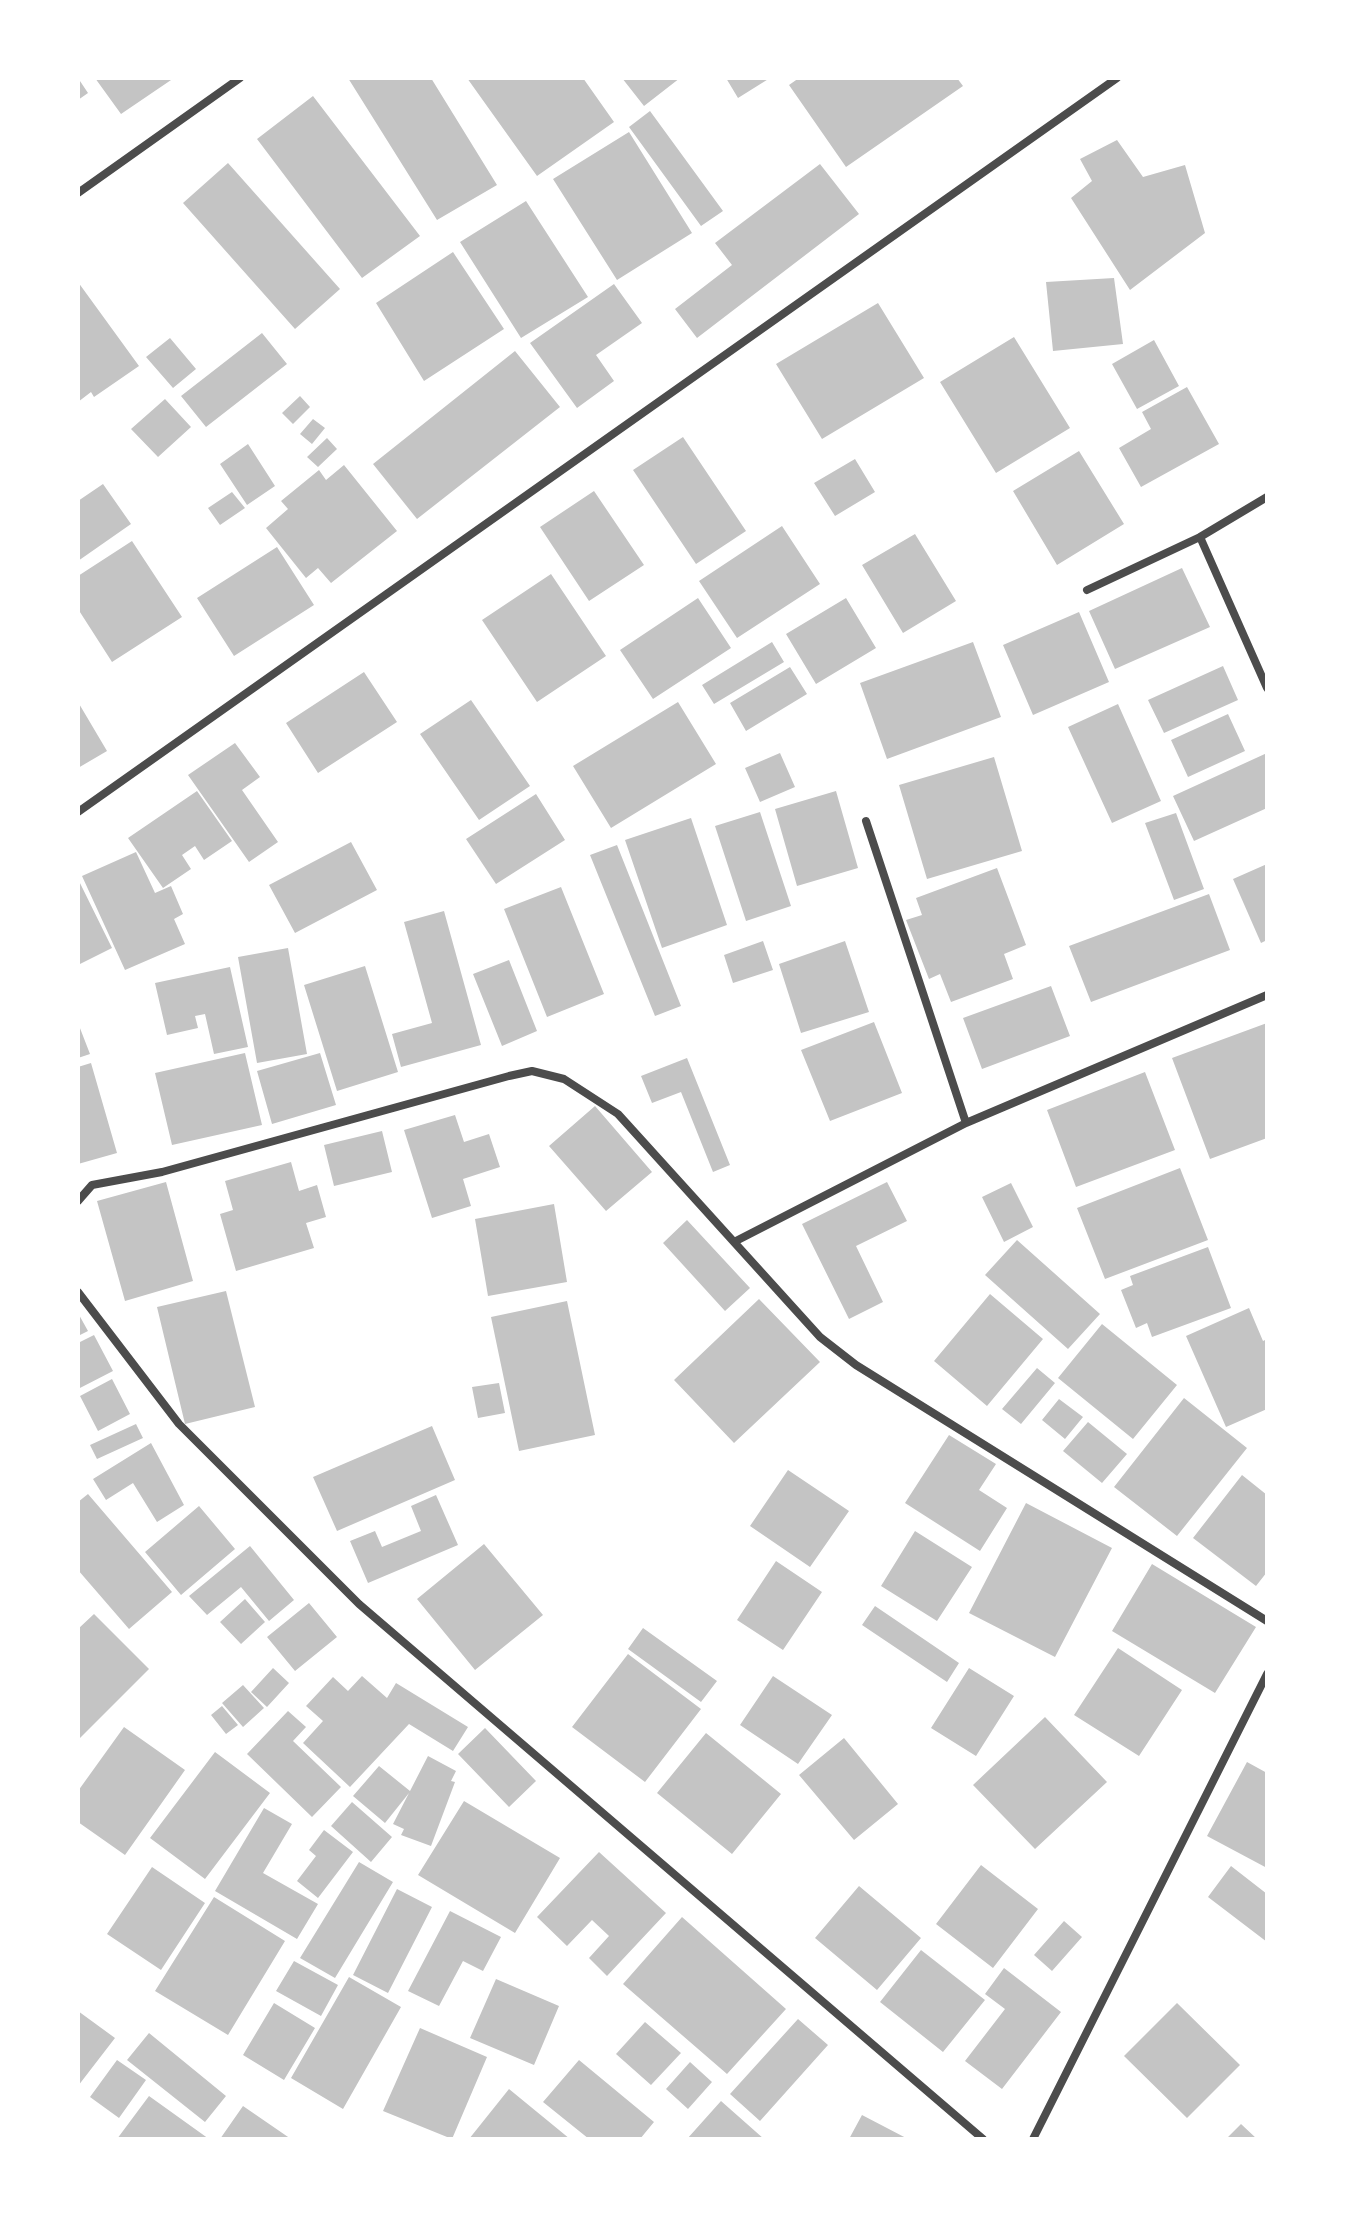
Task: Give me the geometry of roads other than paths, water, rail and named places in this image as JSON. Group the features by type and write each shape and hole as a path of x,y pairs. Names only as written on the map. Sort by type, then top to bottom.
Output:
{"street":[{"path":"78,193 240,78"},
{"path":"78,812 1117,78"},
{"path":"1087,590 1200,537 1267,497"},
{"path":"1200,537 1267,688"},
{"path":"866,821 966,1123"},
{"path":"734,1242 966,1123 1267,995"},
{"path":"78,1201 92,1185 162,1172 532,1071 564,1079 618,1114 820,1337 856,1365 1267,1621"},
{"path":"78,1292 179,1424 359,1604 983,2139"},
{"path":"1033,2139 1267,1674"}]}
